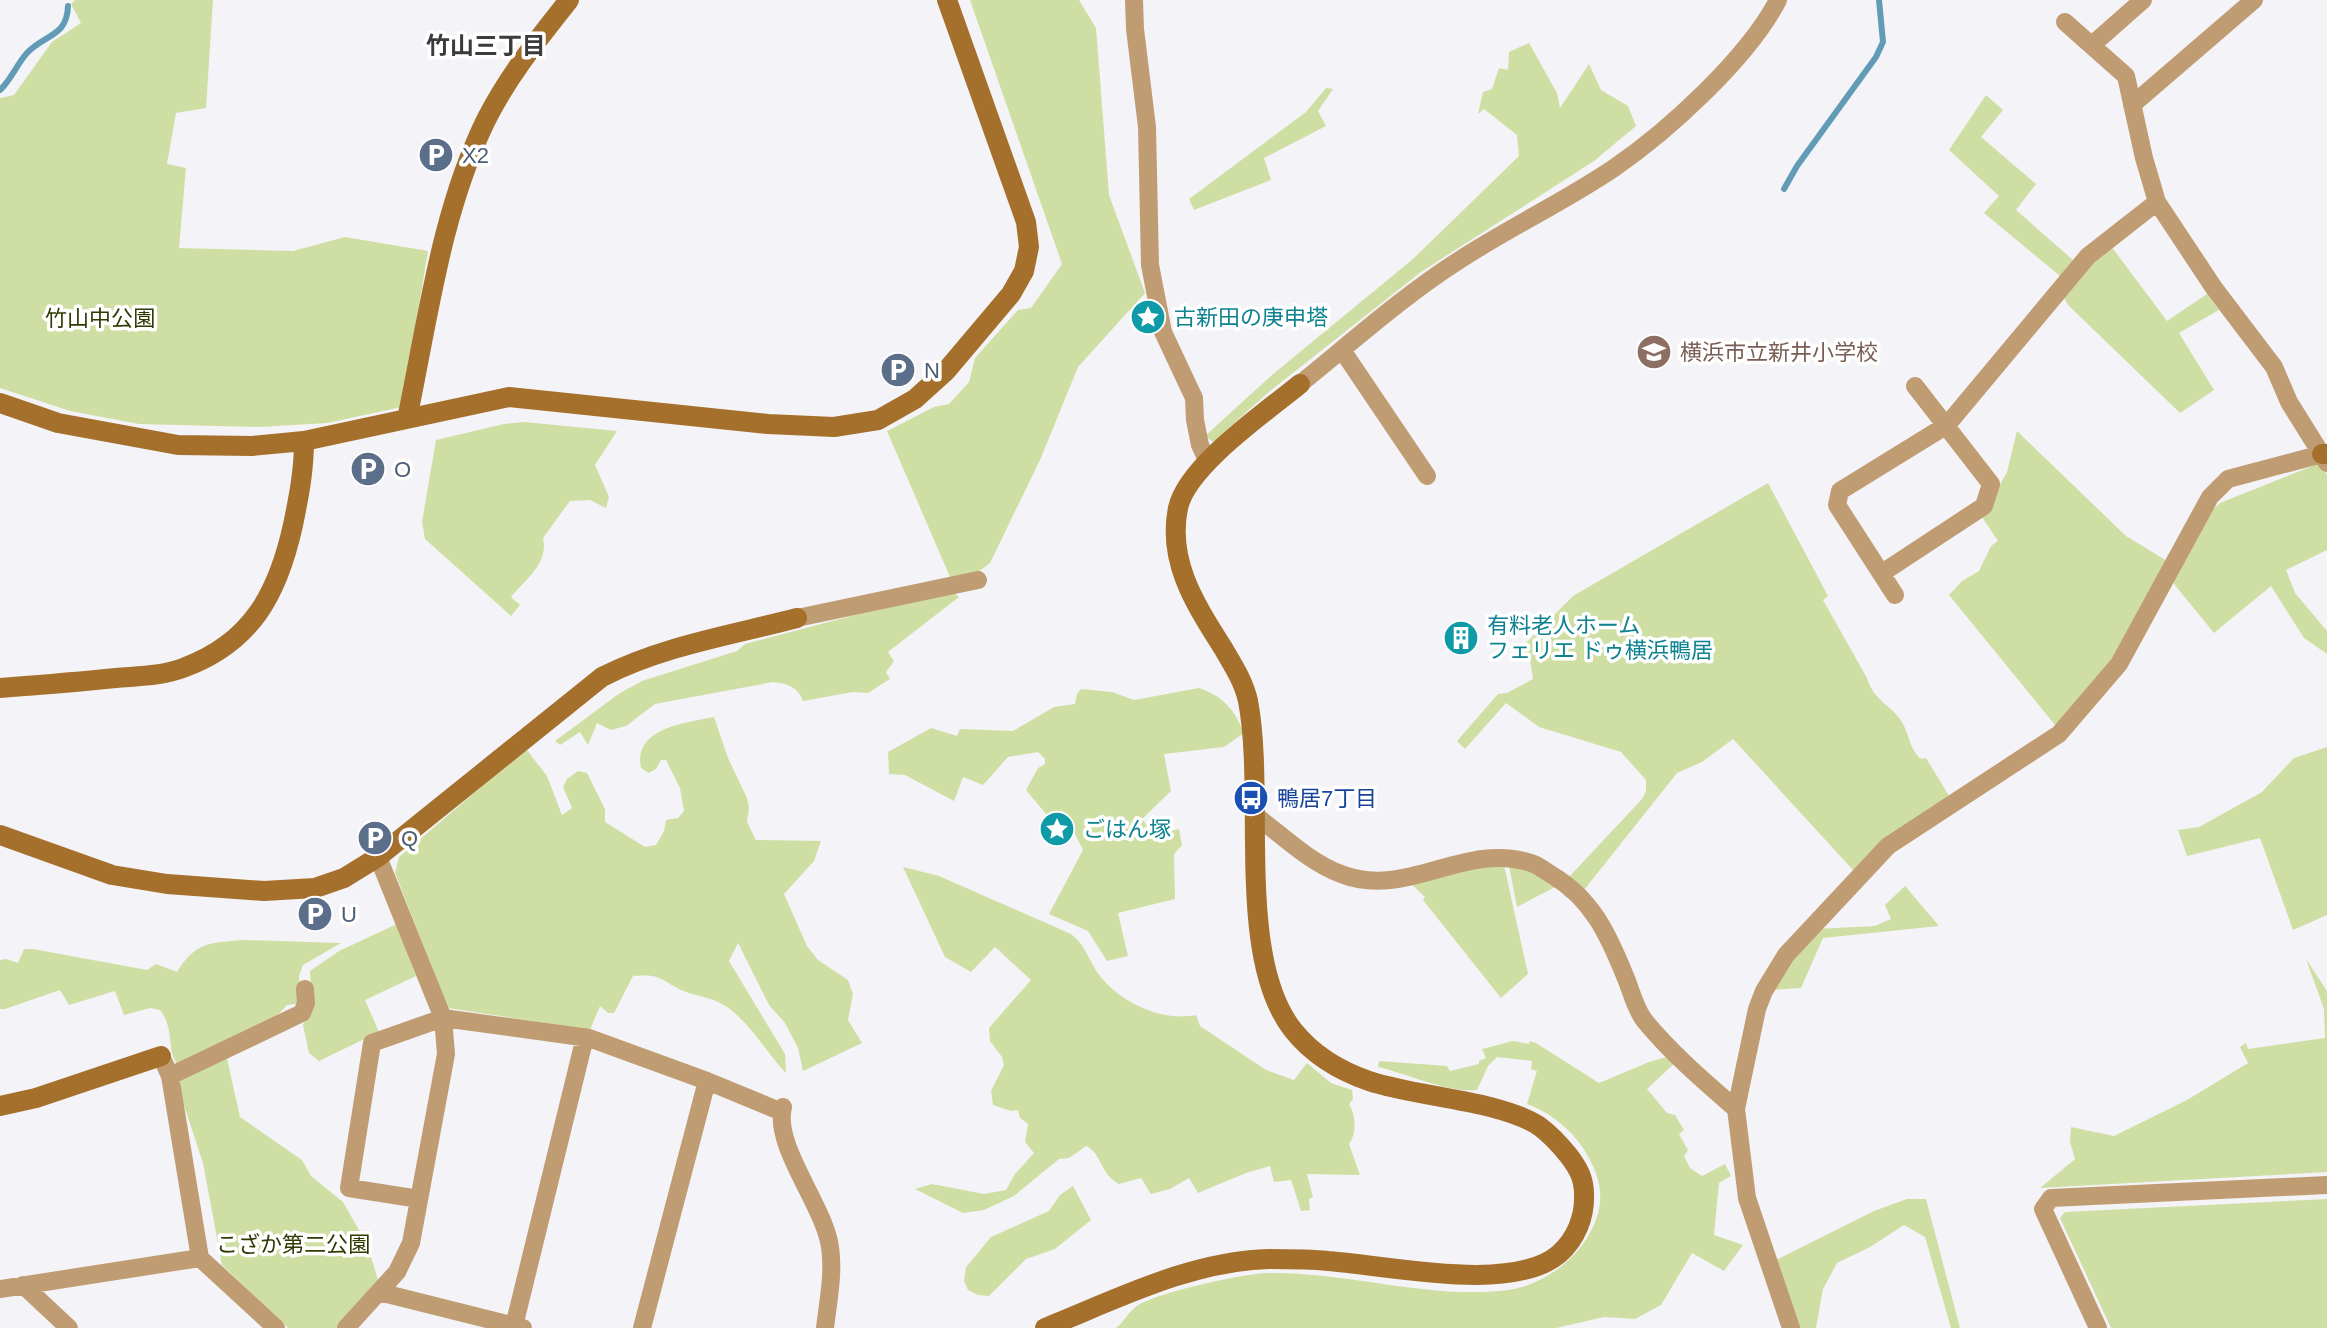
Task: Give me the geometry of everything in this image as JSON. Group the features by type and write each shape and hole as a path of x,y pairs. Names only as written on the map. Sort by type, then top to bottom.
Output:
{"street":[{"path":"407,419 447,234 474,146 503,88 569,0"},
{"path":"0,403 58,423 178,445 252,446 304,441 509,397 768,424 834,427 878,420 915,399 946,371 1011,294 1024,271 1029,247 1026,222 947,0"},
{"path":"1134,0 1147,127 1150,265 1163,332 1194,398 1197,433 1208,462"},
{"path":"1045,1328 1165,1279 1221,1265 1265,1259 1328,1261 1488,1275 1530,1268 1555,1258 1571,1242 1583,1217 1584,1192 1580,1171 1539,1126 1506,1112 1368,1081 1317,1055 1293,1030 1273,1000 1263,962 1253,739 1244,687 1185,583 1177,552 1175,527 1179,503 1183,493 1208,462 1342,350 1458,261 1615,167 1663,128 1727,69 1766,23 1778,0"},
{"path":"2092,45 2143,0"},
{"path":"2132,105 2254,0"},
{"path":"1791,1328 1747,1198 1736,1109 1757,1009 1786,955 1888,846 2059,734 2119,664 2210,497 2228,479 2325,457 2289,402 2274,367 2214,288 2157,202 2126,76 2065,22"},
{"path":"1895,595 1837,505 1840,491 1947,425 2088,256 2157,202"},
{"path":"1342,350 1427,476"},
{"path":"1882,573 1984,506 1991,484 1915,386"},
{"path":"0,688 156,675 182,669 213,653 238,635 270,597 287,552 304,475 304,441"},
{"path":"0,835 112,875 167,884 264,891 315,888 344,878 378,857 602,677 628,664 797,618 978,580"},
{"path":"1256,816 1315,861 1341,874 1368,882 1399,880 1472,859 1494,858 1531,863 1567,884 1589,905 1611,943 1642,1017 1673,1052 1736,1109"},
{"path":"346,1328 397,1272 411,1243 446,1054 443,1018 378,857"},
{"path":"170,1076 302,1013 306,1003 305,989"},
{"path":"419,1199 349,1188 372,1043 443,1018 585,1037 783,1109 780,1119 786,1140 830,1244 831,1270 825,1328"},
{"path":"379,1292 519,1327 585,1037"},
{"path":"0,1106 36,1098 161,1056 170,1076 200,1258 276,1328"},
{"path":"642,1328 707,1081"},
{"path":"2098,1328 2043,1209 2051,1198 2327,1185"},
{"path":"0,1289 200,1258"},
{"path":"23,1285 69,1328"}],"green space":[{"name":"竹山中公園","path":"75,0 213,0 206,108 176,113 167,164 186,168 179,248 293,251 345,237 428,251 402,407 327,423 260,427 139,424 70,411 0,388 0,98 14,95 52,42 81,23 71,4"},
{"path":"970,0 1079,0 1096,28 1109,195 1145,293 1078,367 1040,460 990,563 974,575 950,577 887,431 934,407 949,404 969,382 975,358 1018,310 1031,308 1062,264"},
{"path":"1529,43 1557,93 1560,108 1589,64 1601,90 1628,106 1636,126 1594,161 1421,272 1270,391 1213,442 1205,436 1272,375 1413,259 1519,156 1517,135 1484,109 1478,114 1483,92 1492,89 1499,68 1508,70 1509,52"},
{"path":"1326,88 1333,89 1318,111 1326,126 1264,158 1271,180 1194,210 1189,199 1306,112"},
{"path":"1986,95 2003,110 1981,137 2036,184 2016,210 2073,260 2060,276 1984,213 1999,196 1949,150"},
{"path":"2111,246 2167,321 2207,294 2219,310 2179,333 2214,390 2180,413 2068,305 2063,296 2092,261"},
{"path":"524,422 617,431 595,465 609,497 606,508 590,500 570,501 543,538 543,555 539,563 511,597 520,605 511,616 425,539 422,522 436,440"},
{"path":"2017,431 2126,536 2167,561 2108,668 2055,725 1949,595 1962,581 1979,571 1991,546 1998,541 1982,517 1992,510 1997,490 2007,472"},
{"path":"2320,463 2327,475 2327,550 2286,570 2295,593 2327,631 2327,654 2304,638 2271,586 2214,633 2170,579 2202,520 2220,503"},
{"path":"1768,483 1828,596 1823,600 1870,686 1899,718 1915,752 1921,759 1926,758 1951,799 1862,869 1853,870 1733,739 1702,762 1677,773 1584,890 1568,878 1642,799 1646,780 1621,752 1539,727 1506,703 1465,749 1457,741 1498,694 1507,693 1533,679 1530,659 1520,649 1573,596"},
{"path":"950,590 959,597 888,652 894,661 886,672 890,679 868,693 853,692 803,701 791,687 773,682 655,704 626,726 611,730 597,723 588,745 580,732 560,745 555,741 620,693 642,681 737,651 745,644"},
{"path":"1199,688 1227,705 1244,733 1224,747 1164,754 1171,791 1142,819 1155,835 1179,829 1182,845 1174,854 1175,899 1118,913 1128,956 1107,961 1088,931 1049,914 1083,850 1067,818 1050,819 1026,790 1038,768 1045,764 1045,759 1038,752 1008,757 983,785 963,777 954,801 905,775 889,774 888,752 931,728 957,736 960,729 1013,731 1054,707 1075,704 1081,689 1112,692 1134,700"},
{"path":"714,717 728,758 747,798 747,822 756,840 821,841 814,861 784,894 807,946 818,960 848,980 853,994 848,1020 862,1043 803,1071 798,1048 785,1023 769,1005 738,943 729,961 785,1054 786,1073 751,1030 727,1007 651,976 633,976 614,1013 608,1013 600,1006 590,1030 448,1008 395,873 399,857 526,749 547,776 562,815 572,808 563,787 567,779 578,771 587,773 605,809 605,822 645,847 656,845 666,820 678,818 684,811 680,788 666,760 661,760 656,769 649,773 641,768 645,744 653,736 676,725"},
{"path":"2327,747 2327,915 2293,930 2260,838 2187,856 2178,830 2199,827 2262,792 2294,758"},
{"path":"1504,865 1528,974 1501,998 1423,900 1425,897 1411,884 1452,868"},
{"path":"1509,866 1530,870 1557,886 1517,907"},
{"path":"903,867 939,876 1071,934 1100,976 1119,994 1157,1013 1196,1015 1200,1026 1266,1070 1294,1080 1307,1063 1331,1083 1352,1090 1353,1099 1349,1104 1354,1129 1349,1144 1360,1175 1307,1174 1313,1197 1309,1199 1310,1210 1301,1211 1291,1180 1274,1182 1270,1166 1198,1193 1189,1178 1170,1189 1151,1194 1141,1178 1119,1184 1112,1179 1095,1153 1086,1146 1069,1158 1059,1159 1014,1196 984,1210 963,1213 915,1189 932,1184 984,1194 1006,1190 1015,1174 1034,1153 1025,1142 1028,1124 1020,1118 1018,1110 993,1105 991,1091 1004,1065 990,1041 989,1028 1031,980 995,947 971,972 945,957"},
{"path":"1905,886 1939,926 1823,938 1801,988 1771,990 1816,929 1875,926 1891,919 1885,905"},
{"path":"397,924 416,976 365,1000 379,1032 319,1061 309,1053 303,1025 312,1005 310,971 339,951"},
{"path":"242,940 341,943 303,965 299,976 301,1003 287,1005 270,1023 178,1065 172,1053 165,1017 160,1010 150,1008 124,1015 115,991 69,1005 60,990 0,1009 0,960 18,963 24,949 147,970 156,964 177,972 197,949"},
{"path":"2306,959 2327,991 2327,1172 2040,1188 2075,1159 2070,1142 2071,1127 2114,1136 2187,1100 2248,1063 2240,1047 2246,1043 2248,1049 2325,1038 2324,1009"},
{"path":"1513,1041 1536,1043 1599,1083 1670,1056 1676,1062 1647,1089 1667,1113 1675,1115 1684,1130 1679,1134 1688,1150 1684,1156 1690,1168 1702,1176 1725,1164 1731,1176 1719,1183 1714,1235 1743,1245 1724,1271 1692,1253 1661,1305 1635,1319 1604,1317 1556,1328 1116,1328 1134,1308 1147,1301 1199,1285 1254,1274 1326,1276 1479,1292 1520,1288 1542,1279 1563,1265 1580,1248 1596,1220 1600,1202 1599,1183 1587,1154 1566,1128 1548,1114 1527,1104 1537,1071 1531,1069 1532,1061 1497,1057 1488,1066 1477,1090 1441,1086 1378,1067 1379,1061 1447,1066 1450,1071 1479,1064 1486,1058 1482,1049"},
{"name":"こざか第二公園","path":"226,1054 240,1117 302,1160 311,1176 343,1202 367,1244 379,1283 339,1328 288,1328 222,1265 203,1163 175,1078"},
{"path":"1073,1186 1091,1220 1055,1249 1026,1259 989,1296 968,1290 964,1281 966,1267 991,1237 1049,1211 1060,1195"},
{"path":"1907,1199 1926,1199 1960,1328 1951,1328 1925,1237 1904,1225 1837,1263 1823,1289 1816,1328 1797,1328 1776,1260 1874,1211"},
{"path":"2327,1199 2327,1328 2111,1328 2060,1218 2065,1212"}],"waterway":[{"path":"1784,189 1797,166 1876,57 1883,42 1879,0"},
{"path":"0,90 27,53 64,24 68,6"}],"place":[{"name":"X2","path":"436,155"},
{"name":"古新田の庚申塔","path":"1148,317"},
{"name":"横浜市立新井小学校","path":"1654,352"},
{"name":"N","path":"898,370"},
{"name":"O","path":"368,469"},
{"name":"有料老人ホーム フェリエ ドゥ横浜鴨居","path":"1461,638"},
{"name":"鴨居7丁目","path":"1251,798"},
{"name":"ごはん塚","path":"1057,829"},
{"name":"Q","path":"375,838"},
{"name":"U","path":"315,914"}],"district":[{"name":"竹山三丁目","path":"486,46"}]}
